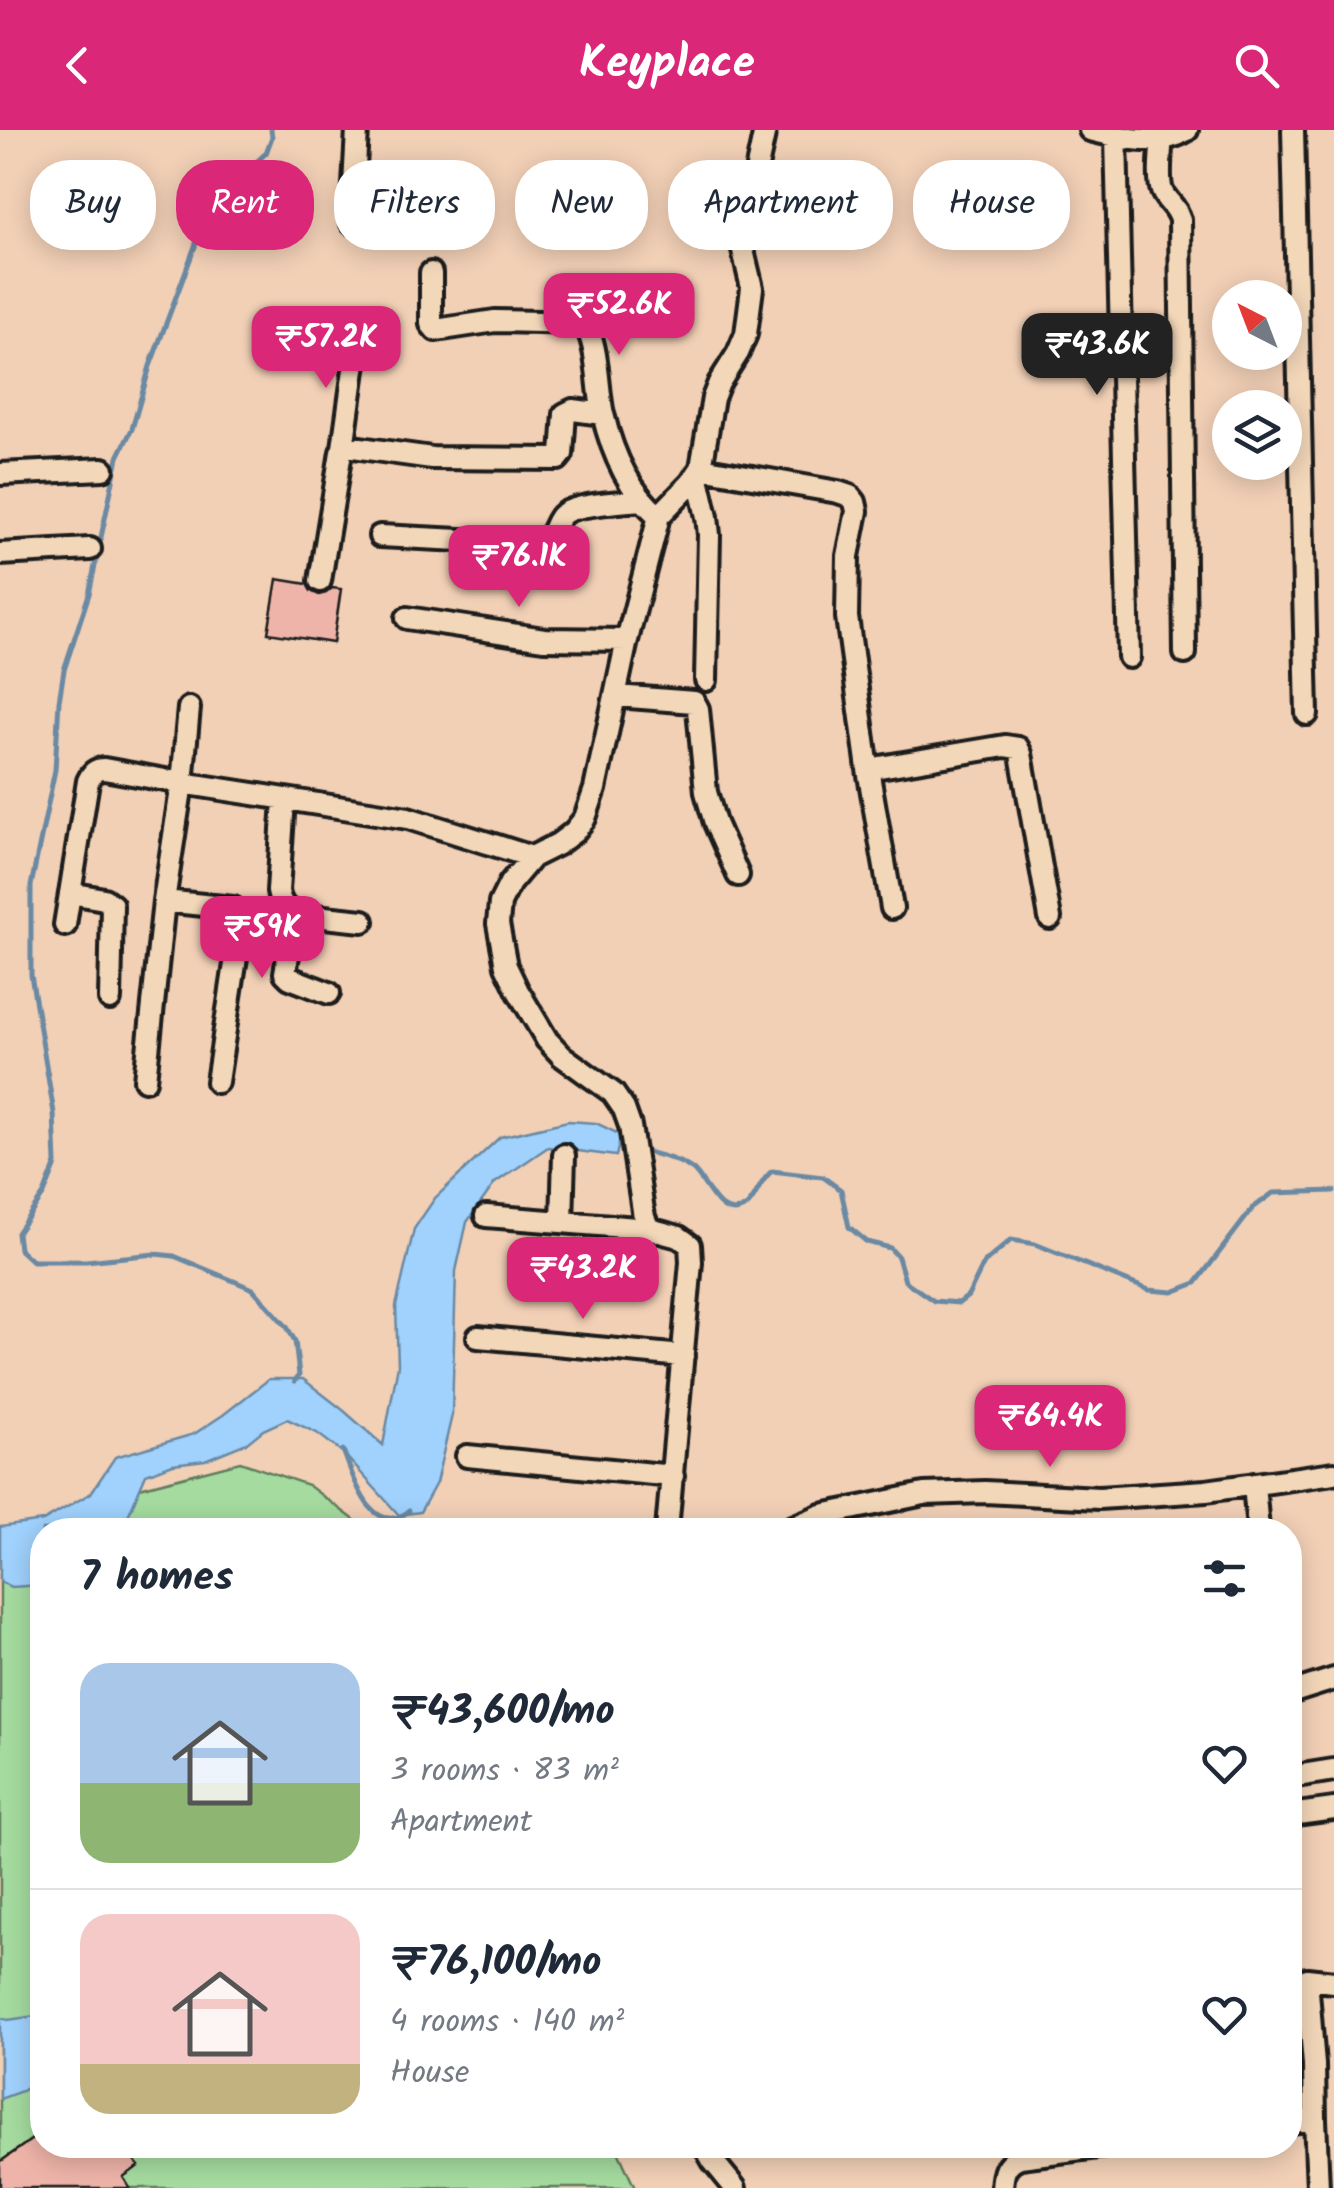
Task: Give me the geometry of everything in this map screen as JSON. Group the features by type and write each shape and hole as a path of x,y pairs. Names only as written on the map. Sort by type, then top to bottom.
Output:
{"street":[{"path":"355,160 357,130"},
{"path":"706,680 709,535 699,471 713,398 738,353 748,319 752,288 740,242 765,130"},
{"path":"1090,130 1137,140 1162,134 1178,136 1187,130"},
{"path":"1293,130 1307,714"},
{"path":"1162,134 1160,184 1179,212 1180,220 1185,653"},
{"path":"1116,137 1129,658"},
{"path":"431,272 431,324 436,330 495,321 582,323 587,327 603,414 624,474 641,500 659,516"},
{"path":"320,581 358,341"},
{"path":"343,448 349,445 432,458 558,459 562,454 564,414 573,410 603,414"},
{"path":"0,474 103,468"},
{"path":"649,1230 624,1109 612,1094 547,1040 506,966 498,924 500,903 510,884 532,858 574,832 585,818 659,516 699,471"},
{"path":"699,471 838,492 855,502 857,512 847,572 847,617 892,908"},
{"path":"380,536 542,544 569,510 641,500"},
{"path":"0,554 90,549"},
{"path":"407,618 544,638 628,640"},
{"path":"616,696 694,702 710,808 738,875"},
{"path":"146,1080 189,708"},
{"path":"868,769 1005,746 1018,748 1050,918"},
{"path":"65,924 88,781 98,769 418,820 532,858"},
{"path":"284,800 280,902 294,914 363,921"},
{"path":"70,893 104,899 112,905 110,999"},
{"path":"164,902 233,908 242,918 217,1082"},
{"path":"294,914 286,973 329,993"},
{"path":"562,1222 564,1155"},
{"path":"486,1216 649,1230 680,1236 690,1246 692,1262 669,1518"},
{"path":"478,1338 683,1356"},
{"path":"468,1456 672,1476"},
{"path":"815,1518 924,1494 985,1492 1100,1498 1206,1491 1334,1473"},
{"path":"1254,1484 1257,1518"},
{"path":"1302,1689 1334,1679"},
{"path":"1302,1774 1334,1770"},
{"path":"1302,1813 1334,1809"},
{"path":"1302,1978 1334,1982"},
{"path":"1302,1991 1324,2065 1314,2119 1318,2188"},
{"path":"1302,2120 1314,2119"},
{"path":"712,2158 735,2188"},
{"path":"1002,2188 1004,2168 1018,2158"}],"green space":[{"path":"240,1462 308,1485 352,1518 103,1518 132,1490"},
{"path":"30,1566 30,2158 621,2158 635,2188 0,2188 0,1575"}],"water":[{"path":"568,1121 596,1123 621,1135 616,1156 548,1147 495,1183 467,1222 456,1271 452,1415 436,1483 420,1512 399,1515 342,1452 317,1433 287,1419 247,1443 205,1460 173,1464 146,1474 127,1518 48,1518 91,1493 115,1457 194,1434 269,1379 303,1379 383,1445 398,1365 396,1306 414,1229 435,1198 500,1137"},
{"path":"30,1523 30,1586 11,1587 0,1582 0,1527"},
{"path":"30,2017 30,2085 0,2099 0,2018"}],"building":[{"path":"277,579 307,584 319,595 332,588 341,589 333,643 268,633"},
{"path":"30,2141 30,2158 133,2158 139,2166 123,2177 130,2188 0,2188 0,2162"}],"waterway":[{"path":"271,130 266,153 231,185 203,225 150,366 132,429 118,457 89,594 64,670 55,770 31,886 31,975 54,1113 56,1164 44,1194 17,1233 19,1249 32,1261 174,1256 253,1289 295,1341 299,1375 295,1381"},
{"path":"641,1150 693,1170 727,1210 748,1205 772,1171 823,1177 841,1190 849,1227 867,1242 890,1248 898,1257 905,1281 934,1301 959,1303 968,1296 984,1263 1011,1240 1035,1244 1149,1290 1173,1292 1196,1283 1253,1208 1273,1193 1334,1191"},
{"path":"343,1450 358,1488 374,1511 396,1518 409,1511"}]}
